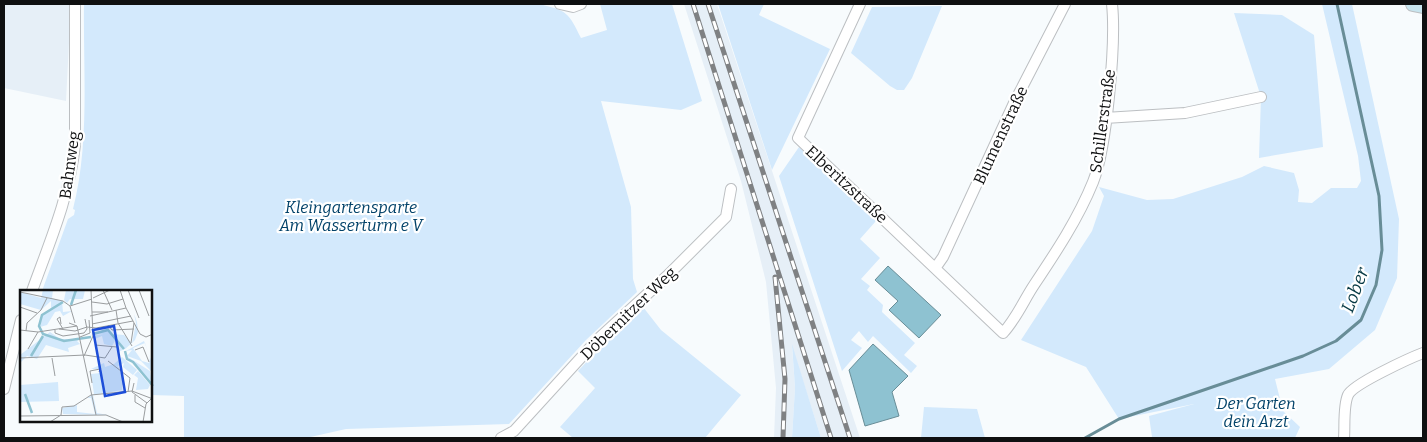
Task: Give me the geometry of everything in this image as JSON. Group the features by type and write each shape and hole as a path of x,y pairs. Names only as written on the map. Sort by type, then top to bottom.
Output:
{"street":[{"name":"Bahnweg","path":"32,290 63,210 73,164 75,145 75,4"},
{"path":"560,4 574,7 581,4"},
{"name":"Elberitzstraße","path":"860,4 798,138 1003,332"},
{"name":"Blumenstraße","path":"936,267 943,257 1014,102 1066,4"},
{"name":"Schillerstraße","path":"1003,332 1079,213 1094,180 1102,148 1110,66 1112,4"},
{"path":"1413,4 1423,6"},
{"path":"1105,118 1185,113 1261,96"},
{"name":"Döbernitzer Weg","path":"501,438 514,431 597,340 667,276 726,217 732,189"},
{"path":"4,389 20,324"},
{"path":"1344,438 1347,397 1351,391 1380,373 1423,353"}],"shaded area":[{"path":"4,4 71,4 66,101 4,88"},
{"path":"684,4 717,4 860,438 821,438 792,346 795,388 792,438 774,438 776,388 766,282 741,181"},
{"path":"888,266 941,315 919,338 889,310 898,301 875,280"},
{"path":"873,344 908,376 892,392 899,416 865,426 849,370"}],"green space":[{"name":"Kleingartensparte Am Wasserturm e V","path":"84,4 539,4 566,14 581,38 607,30 600,4 672,4 702,101 681,110 601,101 631,207 633,279 637,292 586,340 509,424 346,429 306,438 184,438 184,396 152,395 152,290 42,290 68,219 74,215 75,210 73,209 82,159 85,107"},
{"path":"718,4 764,4 759,15 830,49 772,170"},
{"name":"Der Garten dein Arzt","path":"1322,4 1352,4 1399,219 1397,278 1375,330 1329,369 1275,379 1283,411 1300,427 1295,438 1148,438 1152,437 1149,416 1194,404 1119,419 1086,367 1021,340 1092,231 1104,196 1099,187 1147,200 1173,199 1242,177 1264,166 1294,173 1299,190 1298,202 1312,203 1331,188 1357,188 1361,181 1358,156"},
{"path":"942,6 912,78 904,90 897,90 890,86 851,53 872,7"},
{"path":"1234,13 1282,15 1314,35 1323,147 1259,158 1261,97"},
{"path":"799,147 876,221 860,239 880,258 861,279 870,286 867,290 883,305 882,312 915,343 904,355 917,366 911,373 873,336 868,342 859,331 851,340 862,348 842,371 779,176"},
{"path":"643,307 661,330 741,395 705,438 573,438 560,427 595,388 578,371 606,341"},
{"path":"792,344 821,438 792,438 795,388"},
{"path":"924,407 977,409 985,438 921,438"}],"waterway":[{"name":"Lober","path":"1085,438 1119,419 1303,356 1336,341 1361,320 1376,285 1382,250 1379,196 1337,4"}],"railway":[{"path":"693,4 831,438"},
{"path":"708,4 850,438"},
{"path":"775,277 785,379 783,438"}]}
